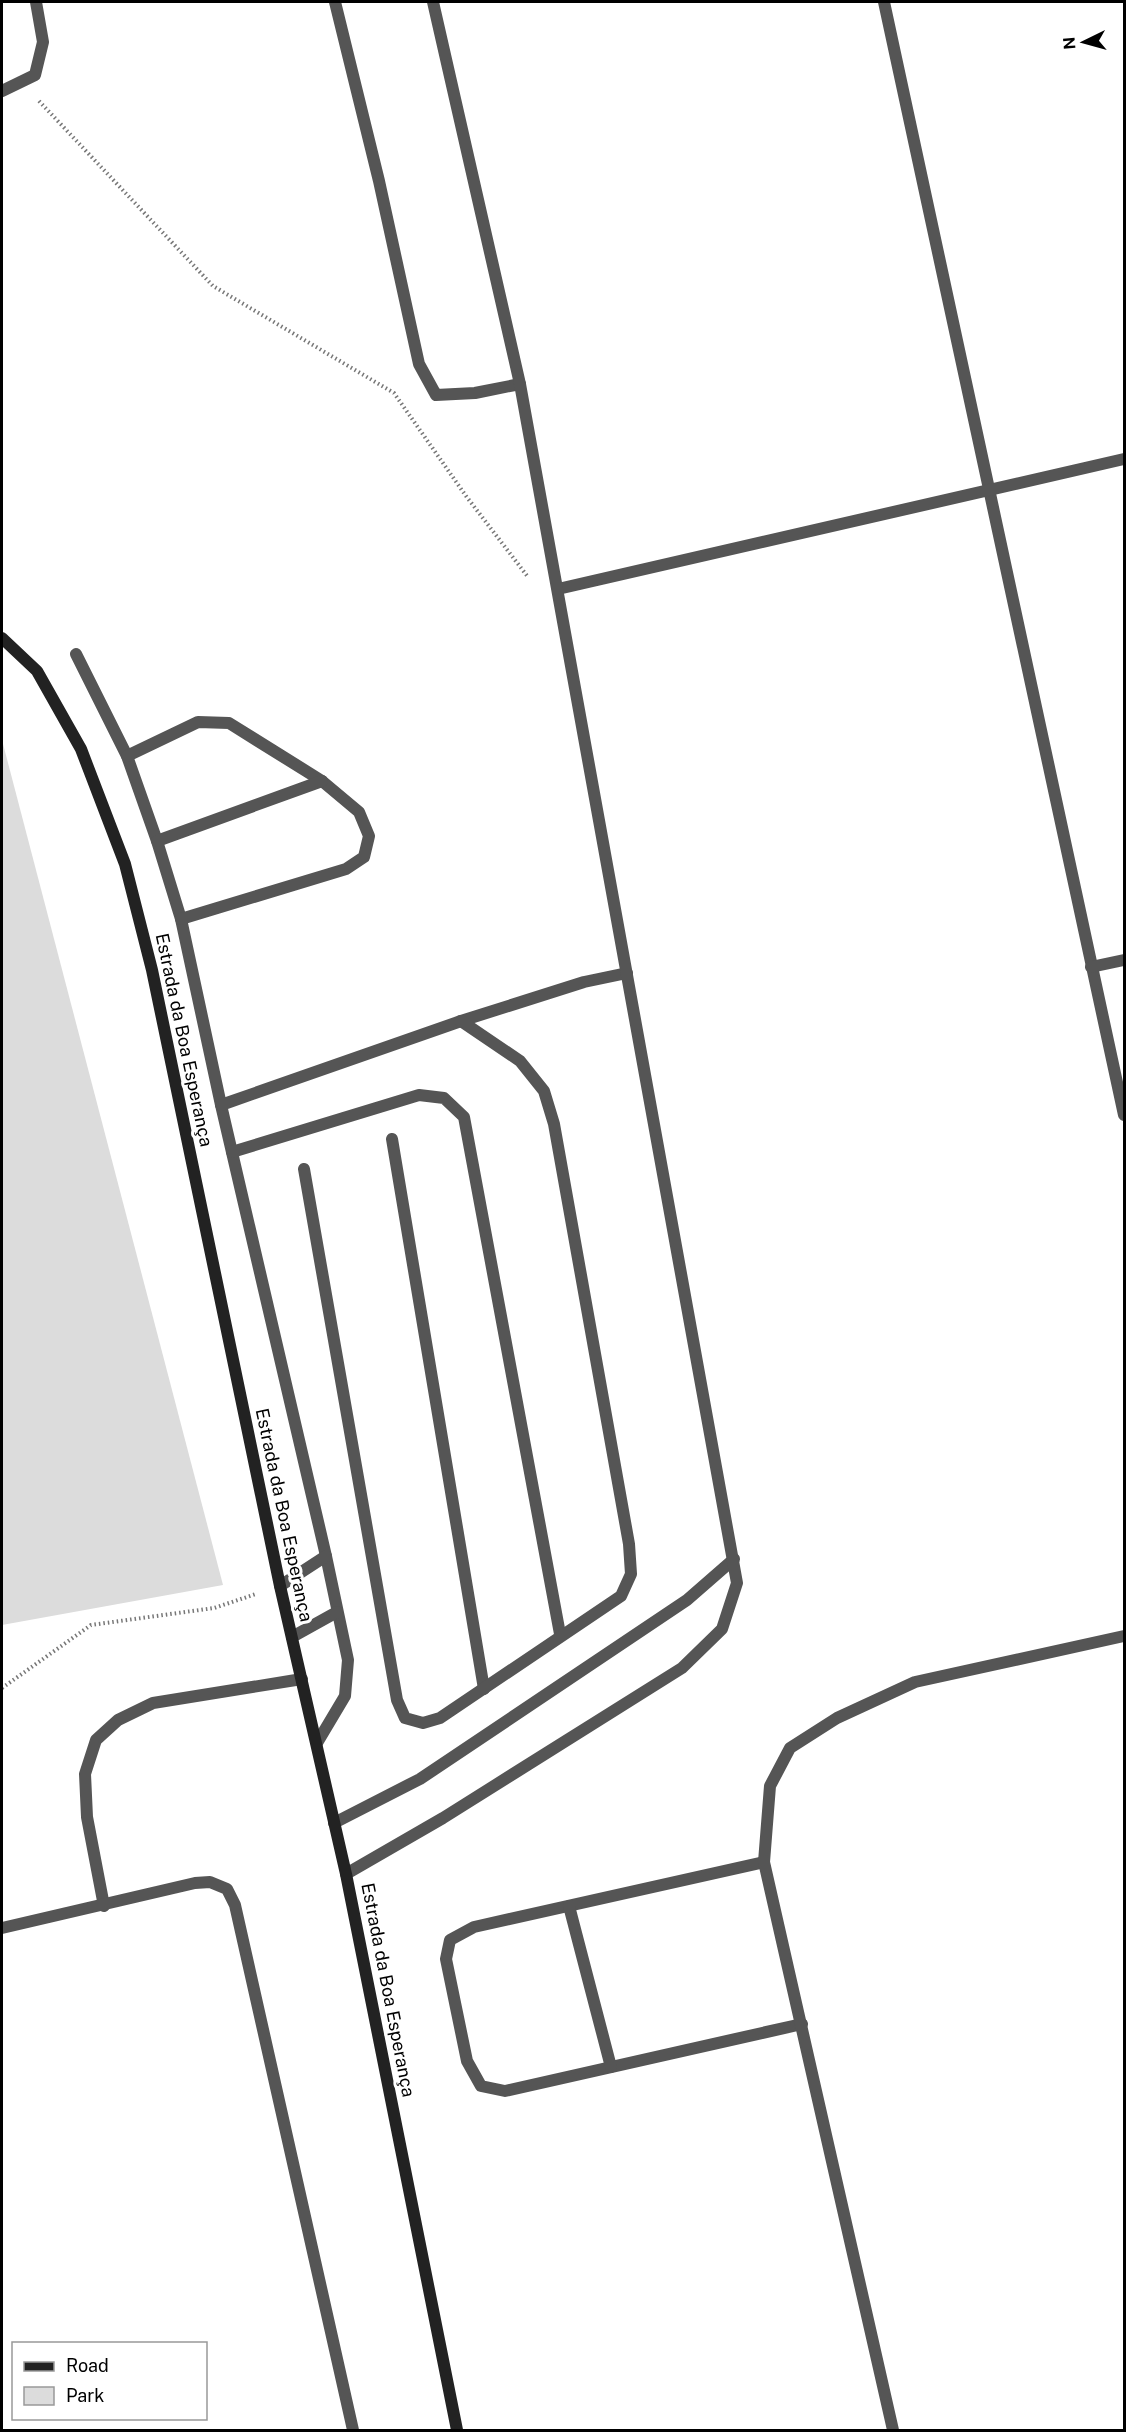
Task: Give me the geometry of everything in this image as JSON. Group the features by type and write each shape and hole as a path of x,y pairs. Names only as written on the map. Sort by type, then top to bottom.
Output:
{"main road":[{"name":"Estrada da Boa Esperança","path":"2,638 37,671 81,749 125,864 152,970 280,1586 346,1874 457,2430"}],"lane":[{"path":"2,91 34,75 43,42 36,2"},
{"path":"335,2 379,181 419,364 436,395 475,393 520,384"},
{"path":"346,1874 443,1818 682,1668 722,1629 737,1583 520,384 433,2"},
{"path":"884,2 1091,967 1125,1115"},
{"path":"558,589 1125,459"},
{"path":"76,654 127,756 158,841 181,919 221,1105 326,1556 348,1660 345,1696 317,1743"},
{"path":"127,756 198,722 229,723 322,781 359,812 369,836 364,856 346,869 181,919"},
{"path":"158,841 322,781"},
{"path":"1091,967 1125,960"},
{"path":"221,1105 461,1021 584,982 627,973"},
{"path":"304,1169 398,1700 405,1718 423,1723 440,1718 560,1634 621,1596 631,1574 629,1544 554,1124 544,1091 520,1060 461,1021"},
{"path":"232,1152 419,1095 444,1098 464,1117 560,1634"},
{"path":"392,1139 484,1689"},
{"path":"280,1586 326,1556"},
{"path":"334,1823 420,1779 687,1600 734,1559"},
{"path":"292,1637 337,1612"},
{"path":"893,2430 764,1862 770,1786 790,1748 837,1718 915,1682 1125,1636"},
{"path":"104,1906 87,1817 85,1773 96,1740 118,1720 153,1703 302,1679"},
{"path":"764,1862 474,1927 450,1940 446,1959 467,2061 481,2086 505,2091 802,2024"},
{"path":"2,1928 195,1883 210,1882 227,1889 240,1928 353,2430"},
{"path":"569,1906 611,2067"}],"path":[{"path":"19,83 71,133 213,286 394,393 466,496 535,586"},
{"path":"2,1688 91,1625 214,1608 280,1586"}],"green space":[{"path":"2,740 223,1585 2,1625"}]}
